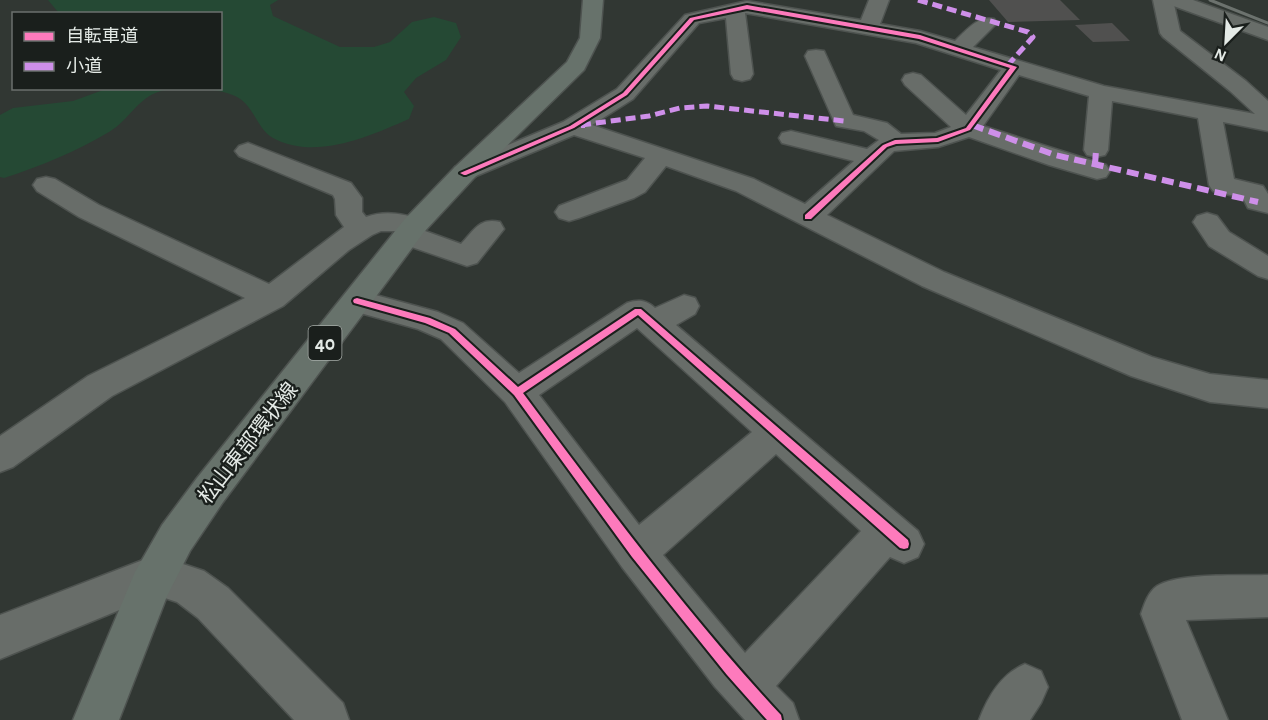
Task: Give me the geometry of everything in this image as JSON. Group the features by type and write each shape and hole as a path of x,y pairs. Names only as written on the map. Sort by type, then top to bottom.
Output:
{"main road":[{"name":"松山東部環状線","path":"96,720 122,652 156,575 176,538 210,490 411,231 464,173 576,65 590,38 593,0"}],"street":[{"path":"869,27 879,0"},
{"path":"1163,0 1170,33 1238,86 1268,114"},
{"path":"1174,0 1268,34"},
{"path":"464,173 572,127 632,87 692,19 745,6 920,37 1101,92 1268,124"},
{"path":"742,74 745,6"},
{"path":"959,49 987,23"},
{"path":"816,56 844,121 886,131 895,142"},
{"path":"808,217 885,146 895,142 938,140 968,129 1014,67"},
{"path":"913,80 927,95 968,129 1059,160 1096,160 1101,92"},
{"path":"1209,113 1222,184 1254,192 1258,202 1268,204"},
{"path":"572,127 745,185 933,279 1143,367 1210,388 1268,394"},
{"path":"791,138 872,158"},
{"path":"248,151 342,189 349,198 347,208 350,220 362,228"},
{"path":"569,213 636,186 661,155"},
{"path":"46,185 89,211 272,298"},
{"path":"0,456 100,386 272,298 339,243 362,228 379,222 396,222 466,256 490,229"},
{"path":"1207,222 1219,239 1268,269"},
{"path":"357,301 427,320 452,331 517,392 636,553 776,720"},
{"path":"653,324 684,306"},
{"path":"517,392 638,311 896,537 746,687"},
{"path":"636,553 777,432"},
{"path":"0,637 156,575 189,585 213,603 326,720"},
{"path":"1205,720 1162,614 1170,602 1183,598 1268,596"}],"green space":[{"path":"48,0 278,0 270,5 273,16 340,47 374,47 390,42 412,22 434,17 456,23 461,37 446,60 416,78 404,92 414,106 409,119 342,144 306,147 289,144 268,135 245,103 230,94 214,90 222,90 222,12 58,12"},
{"path":"103,90 166,90 149,97 116,127 83,146 31,169 4,178 0,177 0,115 13,108 73,101"}],"building":[{"path":"989,0 1060,0 1080,20 1008,22"},
{"path":"1112,23 1130,41 1093,42 1075,25"}],"railway":[{"path":"1210,0 1268,23"}],"marked path":[{"path":"918,0 1028,32 1033,37 1029,44 1008,65"},
{"path":"581,125 649,116 680,108 707,106 844,121"},
{"path":"972,125 1055,155 1258,202"},
{"path":"1095,165 1096,150"}],"cycle path":[{"path":"464,173 572,127 625,94 692,19 747,7 920,37 1014,67 968,129 938,140 895,142 885,146 808,217"},
{"path":"357,301 427,320 452,331 517,392 636,553 731,671 776,720"},
{"path":"517,392 638,311 904,544"}]}
